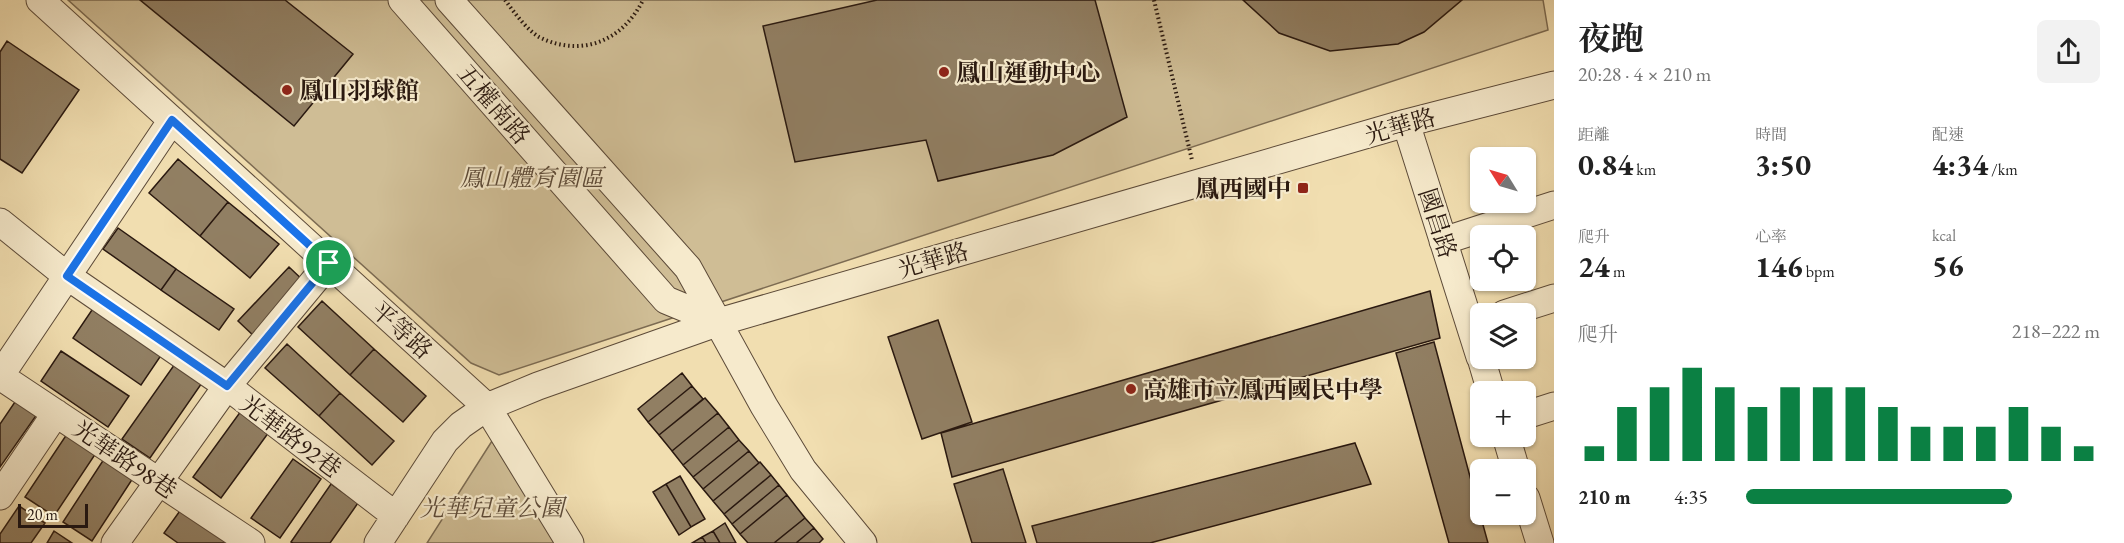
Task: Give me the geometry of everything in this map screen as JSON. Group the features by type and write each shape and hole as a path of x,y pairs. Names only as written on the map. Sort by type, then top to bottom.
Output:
{"street":[{"name":"平等路","path":"40,0 487,407 570,543"},
{"name":"五權南路","path":"402,0 666,300 719,322"},
{"name":"五權南路","path":"450,0 688,268 764,406 803,470 860,542"},
{"name":"光華路","path":"378,543 445,441 461,425 487,407 538,386 719,322 1406,123 1554,85"},
{"path":"0,376 172,120"},
{"name":"國昌路","path":"1406,123 1443,241 1470,309"},
{"path":"1443,241 1554,205"},
{"name":"光華路92巷","path":"0,222 67,276 227,386 396,516"},
{"path":"115,543 227,386 329,263"},
{"path":"1536,304 1554,298"},
{"name":"光華路98巷","path":"0,376 251,543"},
{"path":"1536,412 1554,406"},
{"path":"0,496 56,413"},
{"path":"1534,525 1540,543"}],"path":[{"path":"505,0 537,36 558,44 581,47 605,41 627,24 643,0"},
{"path":"1155,0 1198,184"}],"green space":[{"name":"鳳山體育園區","path":"68,0 1543,0 1548,30 499,375 471,363"},
{"name":"光華兒童公園","path":"492,441 556,543 427,543"}],"building":[{"name":"鳳山羽球館","path":"140,0 285,0 353,54 294,126"},
{"name":"鳳山運動中心","path":"877,0 1095,0 1127,117 1053,155 938,181 926,140 795,162 763,26"},
{"path":"1243,0 1462,0 1424,32 1398,44 1330,51 1279,33"},
{"path":"7,41 79,90 22,173 0,159 0,52"},
{"path":"178,159 228,202 200,236 149,193"},
{"path":"228,202 279,244 250,278 200,236"},
{"path":"118,228 176,269 161,290 103,249"},
{"path":"289,267 307,284 256,338 238,321"},
{"path":"176,269 234,309 219,330 161,290"},
{"path":"1430,291 1440,338 952,477 941,433"},
{"path":"322,301 374,349 350,375 298,327"},
{"path":"96,304 164,351 141,385 73,338"},
{"path":"938,320 972,422 922,439 888,337"},
{"path":"1434,342 1470,476 1470,525 1483,525 1488,543 1449,543 1396,353"},
{"path":"287,344 340,393 319,416 265,368"},
{"path":"374,349 426,396 403,422 350,375"},
{"path":"61,351 129,396 108,427 41,381"},
{"path":"177,361 204,380 150,458 122,439"},
{"path":"682,373 692,386 648,422 638,409"},
{"path":"692,386 703,399 659,435 648,422"},
{"path":"340,393 394,441 372,465 319,416"},
{"path":"19,396 40,410 0,467 0,424"},
{"path":"705,398 718,413 672,451 659,435"},
{"path":"241,411 269,432 221,498 193,477"},
{"path":"718,413 729,427 683,465 672,451"},
{"path":"729,427 739,440 693,477 683,465"},
{"path":"71,428 100,447 54,516 25,497"},
{"path":"739,440 749,451 703,489 693,477"},
{"path":"1355,443 1371,484 1150,543 1037,543 1032,526"},
{"path":"749,451 759,463 713,501 703,489"},
{"path":"106,456 135,475 92,541 63,522"},
{"path":"293,459 321,479 280,538 251,518"},
{"path":"760,462 771,475 724,514 713,501"},
{"path":"1003,469 1026,543 972,543 954,484"},
{"path":"771,475 779,485 732,524 724,514"},
{"path":"680,476 705,519 691,527 666,484"},
{"path":"331,484 358,503 330,543 291,542"},
{"path":"666,484 691,527 679,535 653,492"},
{"path":"779,485 787,495 740,534 732,524"},
{"path":"787,495 805,518 774,543 748,543 740,534"},
{"path":"19,506 45,523 31,543 0,543 0,534"},
{"path":"182,508 233,543 178,543 164,533"},
{"path":"805,518 814,528 796,543 774,543"},
{"path":"725,523 736,543 720,543 713,531"},
{"path":"814,528 823,539 819,543 796,543"},
{"path":"54,531 72,543 47,543"},
{"path":"713,531 720,543 706,543 702,537"},
{"path":"702,537 706,543 692,543"}],"place":[{"name":"鳳山運動中心","path":"944,72"},
{"name":"鳳山羽球館","path":"287,90"},
{"name":"鳳西國中","path":"1303,188"},
{"name":"高雄市立鳳西國民中學","path":"1131,389"}],"route":[{"path":"172,120 329,263 227,386 67,276 172,120"}]}
